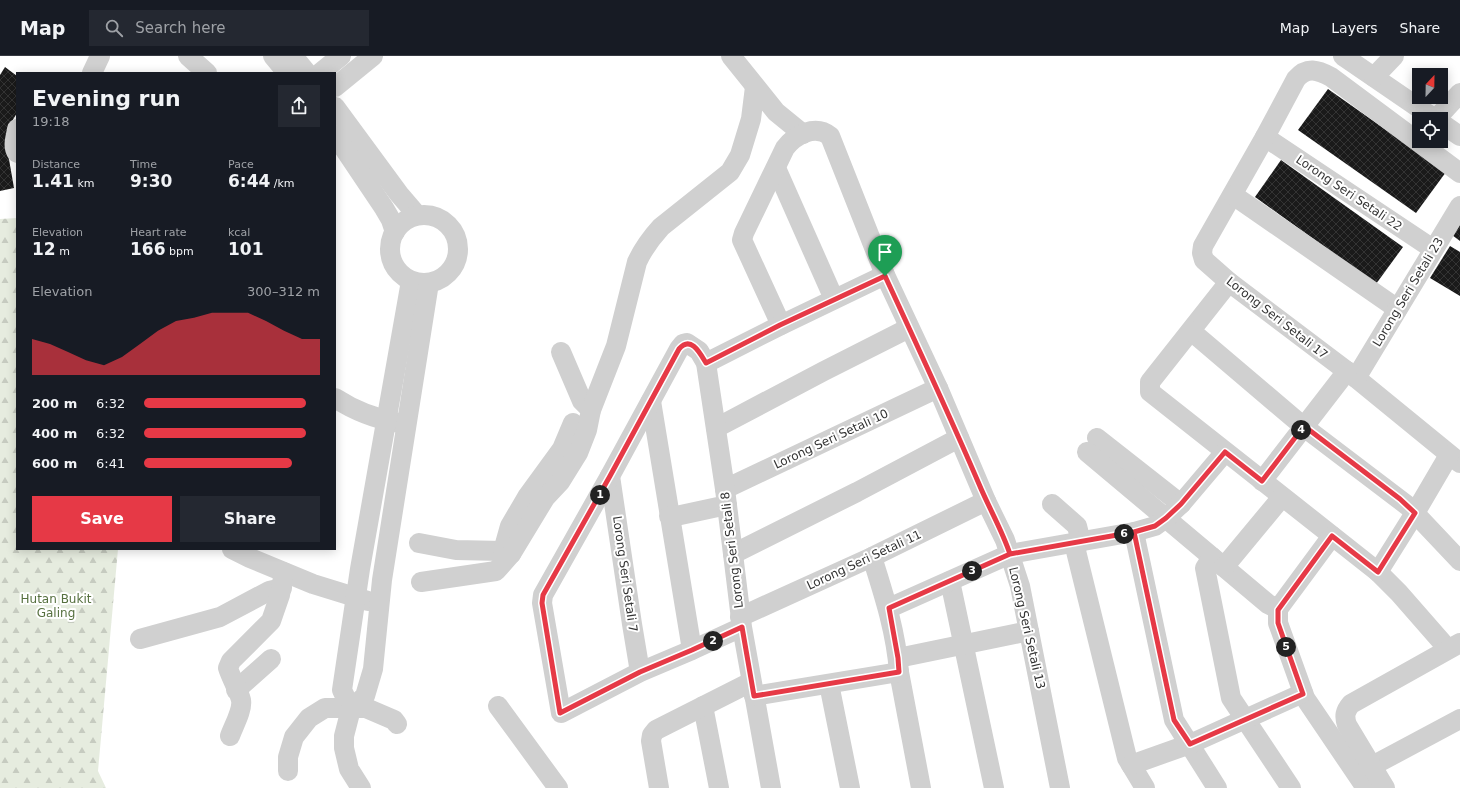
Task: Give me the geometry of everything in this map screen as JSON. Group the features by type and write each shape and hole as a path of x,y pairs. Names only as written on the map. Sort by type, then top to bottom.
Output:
{"street":[{"path":"92,72 100,56"},
{"path":"188,56 206,72"},
{"path":"273,56 286,72"},
{"path":"293,56 306,72"},
{"path":"321,72 341,56"},
{"path":"336,85 373,56"},
{"name":"Lorong Seri Setali 13","path":"731,56 776,112 809,132 826,133 830,136 885,276 938,388 1010,554 1020,586 1060,788"},
{"path":"1343,56 1425,112"},
{"path":"1374,77 1394,56"},
{"name":"Lorong Seri Setali 17","path":"1456,456 1229,282 1204,260 1202,253 1203,246 1266,137 1296,79 1301,73 1314,70 1331,77 1460,173"},
{"path":"421,582 496,571 545,498 560,482 578,453 587,430 591,410 616,346 637,262 641,253 661,227 730,172 740,155 751,119 755,87"},
{"path":"1442,112 1460,93"},
{"path":"336,108 399,194 417,215"},
{"path":"1448,128 1460,136"},
{"path":"780,325 742,240 785,148 795,137 809,132"},
{"path":"16,136 16,152"},
{"path":"336,136 384,208 391,220 395,232"},
{"name":"Lorong Seri Setali 22","path":"1266,137 1433,249"},
{"path":"776,168 834,299"},
{"path":"1233,195 1397,310"},
{"name":"Lorong Seri Setali 23","path":"1262,481 1304,426 1351,375 1397,310 1460,206"},
{"path":"417,215 428,215 439,218 448,224 455,233 458,243 458,254 455,265 449,274 440,280 420,282 402,275 394,265 390,254 390,242 395,232 408,218 417,215"},
{"path":"706,363 780,325 885,276"},
{"path":"351,709 342,690 356,598 387,421 420,282"},
{"path":"361,788 349,769 344,748 344,736 351,709 365,696 373,669 382,580 407,425 420,282"},
{"path":"1229,282 1150,382 1150,392 1378,572 1454,646 1387,683 1351,704 1347,708 1344,717 1347,725 1385,788"},
{"path":"716,428 909,328"},
{"path":"1191,331 1304,426 1400,499 1460,561"},
{"name":"Lorong Seri Setali 8","path":"651,401 683,344 687,343 699,351 706,363 726,497 741,622 771,788"},
{"path":"561,352 582,401 591,410"},
{"name":"Lorong Seri Setali 10","path":"669,516 676,516 726,497 938,388"},
{"path":"336,399 360,412 387,421 407,425"},
{"path":"610,476 651,401"},
{"path":"651,401 692,650"},
{"path":"507,553 510,526 527,496 562,449 573,423"},
{"path":"733,554 857,492 959,438"},
{"path":"1181,504 1092,445 1166,518 1268,604 1278,610"},
{"path":"889,608 1010,554 1134,532 1155,526 1181,504 1225,452"},
{"path":"1378,572 1415,513 1456,456"},
{"name":"Lorong Seri Setali 11","path":"610,476 543,595 542,603 560,713 640,672 692,650 741,622 986,501"},
{"name":"Lorong Seri Setali 7","path":"610,476 640,672"},
{"path":"1282,497 1218,562 1205,568 1231,698 1291,788"},
{"path":"1052,504 1077,526 1078,542 1127,758 1145,788"},
{"path":"1134,532 1174,720 1217,788"},
{"path":"1332,536 1278,610 1278,623 1305,698 1366,788"},
{"path":"420,543 456,550 507,553"},
{"path":"236,550 253,554 283,580 380,604"},
{"path":"872,557 889,608 922,788"},
{"path":"140,639 220,617 269,591 283,580"},
{"path":"230,736 241,707 241,699 228,668 231,661 271,621 283,580"},
{"path":"950,581 965,644 994,788"},
{"path":"659,788 652,735 656,730 703,706 753,689 829,684 899,665 965,644 1029,631"},
{"path":"236,690 271,659"},
{"path":"829,684 850,788"},
{"path":"1131,765 1190,744 1303,694"},
{"path":"498,706 558,788"},
{"path":"703,706 719,788"},
{"path":"288,771 288,757 294,737 309,718 325,708 366,708 394,720 397,724"},
{"path":"1372,766 1460,719"}],"green space":[{"name":"Hutan Bukit Galing","path":"16,218 16,550 118,550 98,771 106,788 0,788 0,219"}],"building":[{"path":"5,67 16,75 16,115 9,126 6,142 14,188 0,191 0,75"},
{"path":"1328,89 1446,172 1416,213 1298,130"},
{"path":"1281,160 1403,247 1376,284 1255,197"},
{"path":"1460,222 1460,241 1452,235"},
{"path":"1450,246 1460,252 1460,296 1430,278"}],"route":[{"path":"885,276 780,325 706,363 699,351 690,344 683,344 679,349 543,595 542,603 560,713 640,672 742,627 754,696 899,672 889,608 1010,554 1134,532 1155,526 1181,504 1225,452 1262,481 1304,426 1400,499 1415,513 1378,572 1332,536 1278,610 1278,623 1303,694 1190,744 1174,720 1134,532 1082,542 1010,554 938,388 885,276"}]}
